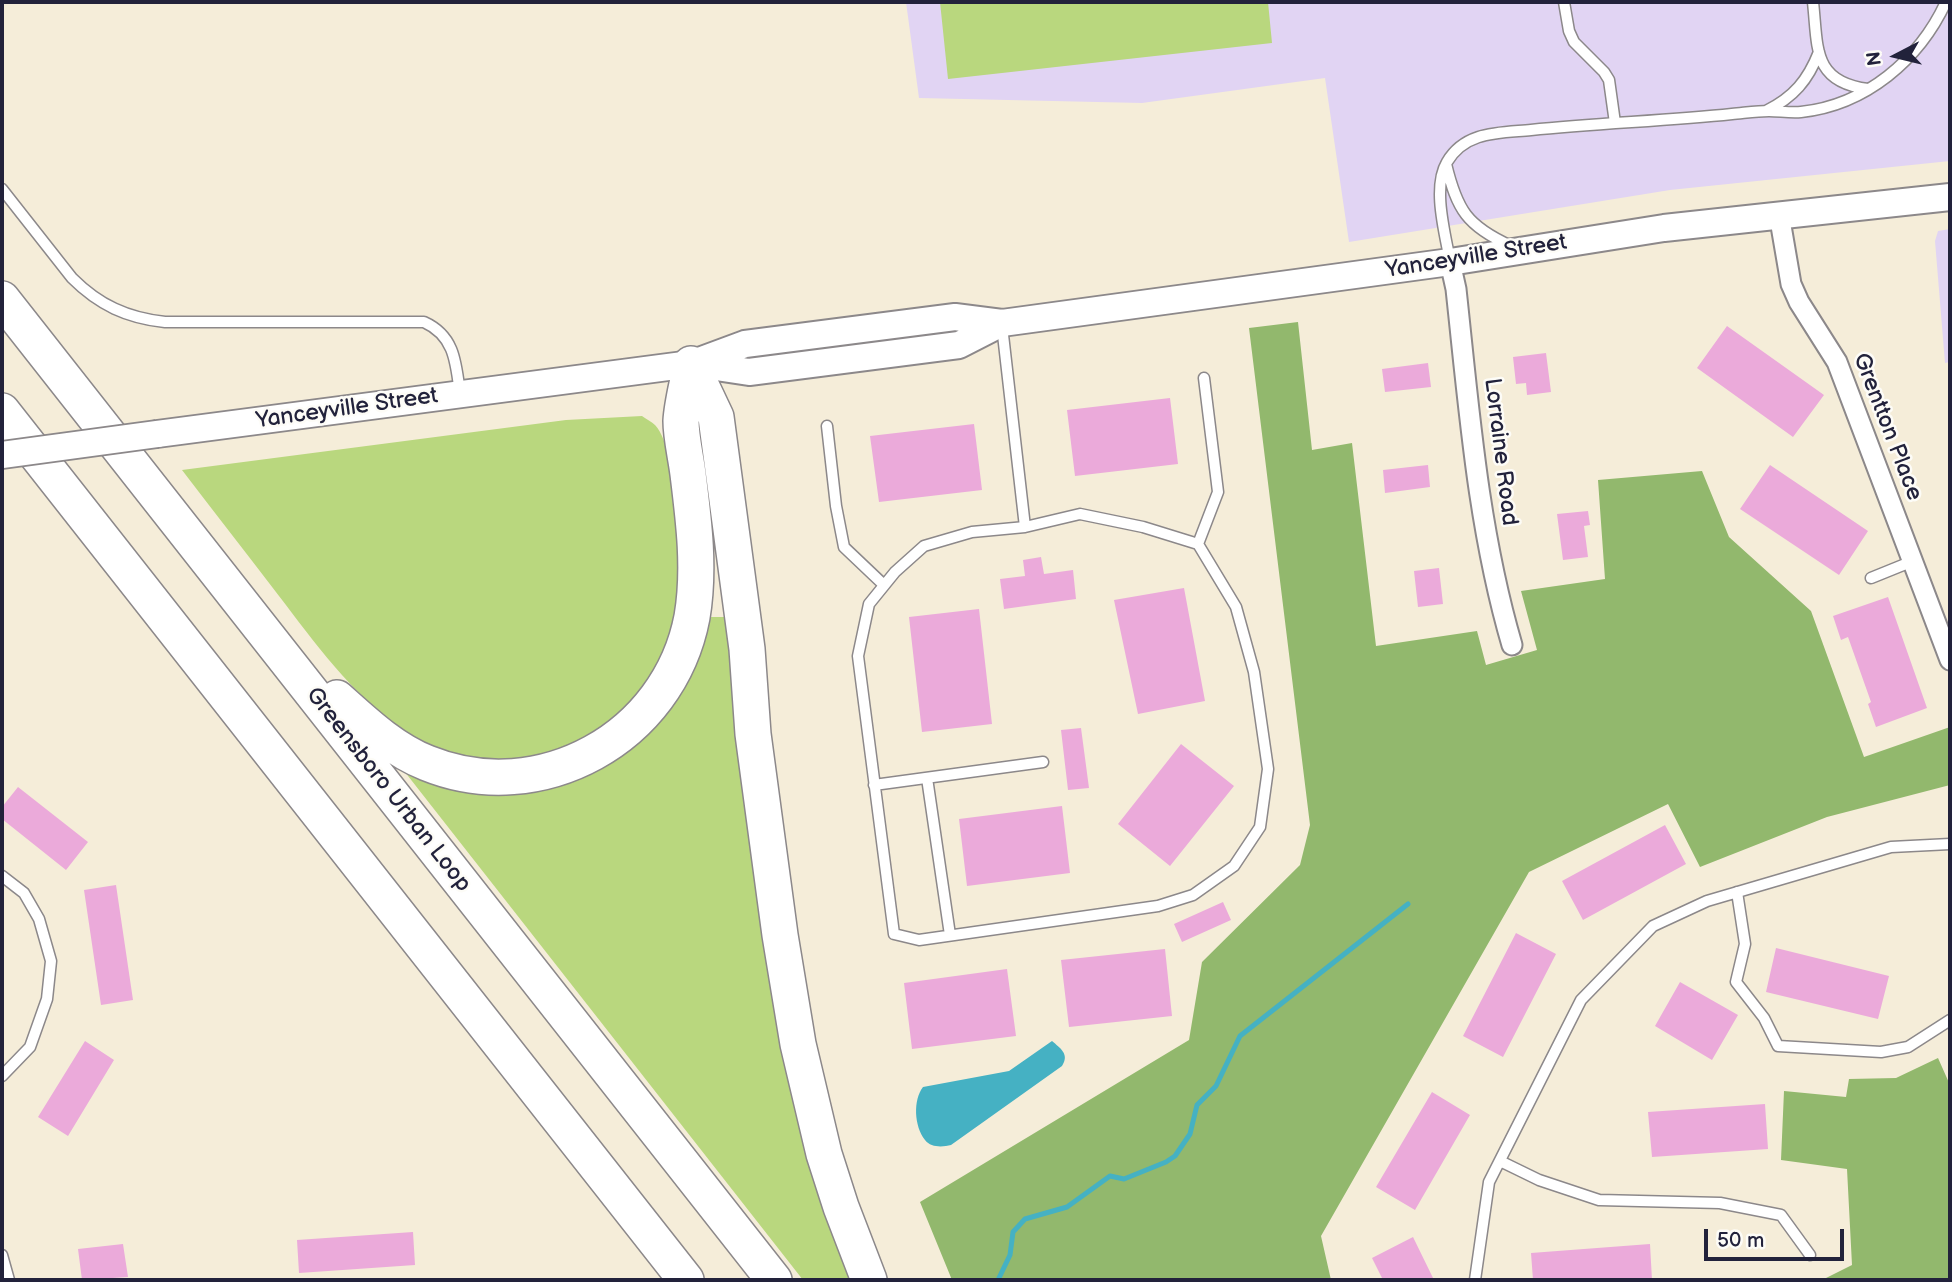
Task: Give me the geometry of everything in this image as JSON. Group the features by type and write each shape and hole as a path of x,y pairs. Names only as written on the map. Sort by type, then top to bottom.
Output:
{"highway":[{"name":"Greensboro Urban Loop","path":"2,299 774,1280"},
{"path":"270,640 386,741 437,767 470,775 517,777 562,768 603,749 639,720 661,693 678,662 691,619 695,597 696,549 681,422 691,364"},
{"path":"691,364 716,417 747,649 753,734 780,935 798,1044 824,1154 841,1208 869,1280"},
{"path":"2,411 686,1280"}],"main road":[{"name":"Yanceyville Street","path":"2,455 691,364 745,344 955,317 1002,323 1450,262 1664,228 1950,197"}],"street":[{"name":"Grentton Place","path":"1779,214 1791,284 1799,302 1837,362 1950,660"},
{"name":"Lorraine Road","path":"1450,262 1456,289 1482,514 1511,645"}],"lane":[{"path":"1564,2 1569,32 1574,42 1609,80 1615,123"},
{"path":"1813,2 1823,64 1838,82 1868,90"},
{"path":"1450,262 1440,188 1446,164 1465,142 1502,132 1766,111 1800,112 1824,107 1868,90 1905,62 1922,44 1946,2"},
{"path":"1766,111 1793,95 1804,83 1819,52"},
{"path":"1446,164 1452,192 1466,216 1486,234 1522,251"},
{"path":"2,189 72,278 84,290 114,310 165,322 424,323 434,327 449,341 456,360 460,394"},
{"path":"1002,323 1025,527"},
{"path":"1198,544 1218,492 1204,378"},
{"path":"827,426 836,506 844,547 884,585"},
{"path":"1080,514 1143,527 1198,544 1236,607 1254,672 1268,769 1260,827 1234,866 1193,895 1158,906 919,940 894,934 858,656 869,604 895,572 924,546 972,532 1025,527 1080,514"},
{"path":"1871,578 1913,561"},
{"path":"874,785 1044,762"},
{"path":"927,778 950,935"},
{"path":"1475,1280 1489,1182 1581,1000 1653,926 1707,901 1891,847 1950,844"},
{"path":"2,876 24,892 39,919 51,961 47,999 30,1047 2,1076"},
{"path":"1737,892 1745,944 1736,982 1764,1018 1778,1046 1881,1052 1908,1047 1950,1020"},
{"path":"1500,1161 1539,1180 1599,1200 1720,1203 1781,1215 1810,1255"},
{"path":"2,1255 9,1280"}],"shaded area":[{"path":"906,2 1950,2 1950,161 1670,190 1349,242 1325,78 1142,103 919,98"},
{"path":"1950,229 1950,362 1945,363 1935,241 1938,231"}],"green space":[{"path":"940,2 1268,2 1272,43 948,79"},
{"path":"1298,322 1312,450 1352,443 1376,646 1477,631 1486,665 1537,650 1521,591 1605,579 1598,480 1702,471 1729,537 1811,611 1864,757 1950,727 1950,785 1827,817 1700,867 1668,804 1529,872 1321,1236 1331,1280 952,1280 920,1202 1189,1040 1202,962 1300,865 1310,825 1249,328"},
{"path":"642,416 655,425 666,449 680,539 680,581 673,622 660,660 641,693 613,721 578,743 520,759 479,760 439,751 419,742 382,714 320,649 182,470 566,420"},
{"path":"702,617 725,617 768,958 855,1280 803,1280 401,767 590,770"},
{"path":"1938,1058 1950,1085 1950,1280 1822,1280 1852,1265 1847,1169 1781,1160 1784,1091 1846,1097 1849,1079 1896,1078"}],"water":[{"path":"1052,1041 1064,1055 1062,1066 951,1145 934,1146 925,1140 916,1113 923,1087 1009,1071"}],"building":[{"path":"1727,326 1824,395 1793,437 1697,368"},
{"path":"1546,353 1551,392 1527,395 1526,383 1516,384 1513,357"},
{"path":"1428,363 1431,387 1385,392 1382,369"},
{"path":"1170,398 1178,464 1075,476 1067,410"},
{"path":"974,424 982,490 879,502 870,436"},
{"path":"1428,465 1430,487 1385,493 1383,470"},
{"path":"1770,465 1868,531 1839,575 1740,509"},
{"path":"1588,511 1590,525 1584,526 1588,557 1563,560 1557,514"},
{"path":"1041,557 1044,574 1073,570 1076,599 1004,609 1000,579 1025,576 1023,560"},
{"path":"1439,568 1443,604 1418,607 1414,571"},
{"path":"1184,588 1205,701 1138,714 1114,600"},
{"path":"1888,597 1927,708 1876,727 1868,704 1871,702 1848,637 1841,640 1833,616"},
{"path":"979,609 992,724 922,732 909,617"},
{"path":"1081,728 1089,788 1068,790 1061,730"},
{"path":"1181,744 1234,786 1170,866 1118,824"},
{"path":"18,787 88,842 66,870 2,819 2,807"},
{"path":"1062,806 1070,873 967,886 959,819"},
{"path":"1665,825 1686,864 1583,920 1562,881"},
{"path":"116,885 133,1000 101,1005 84,890"},
{"path":"1223,902 1231,920 1182,942 1174,924"},
{"path":"1516,933 1556,954 1503,1057 1463,1036"},
{"path":"1776,948 1889,976 1878,1019 1766,992"},
{"path":"1165,949 1172,1016 1069,1027 1061,960"},
{"path":"1007,969 1016,1036 912,1049 904,983"},
{"path":"1680,982 1738,1015 1712,1060 1655,1026"},
{"path":"85,1041 114,1060 68,1136 38,1117"},
{"path":"1432,1092 1470,1115 1415,1210 1376,1187"},
{"path":"1765,1104 1768,1149 1652,1157 1648,1112"},
{"path":"413,1232 415,1265 299,1273 297,1240"},
{"path":"1413,1237 1434,1280 1383,1280 1372,1258"},
{"path":"123,1244 128,1277 82,1280 78,1249"},
{"path":"1650,1244 1652,1280 1533,1280 1531,1253"}],"waterway":[{"path":"998,1280 1010,1255 1013,1232 1025,1219 1067,1207 1110,1176 1124,1179 1175,1156 1190,1134 1197,1105 1216,1086 1240,1036 1408,904"}]}
